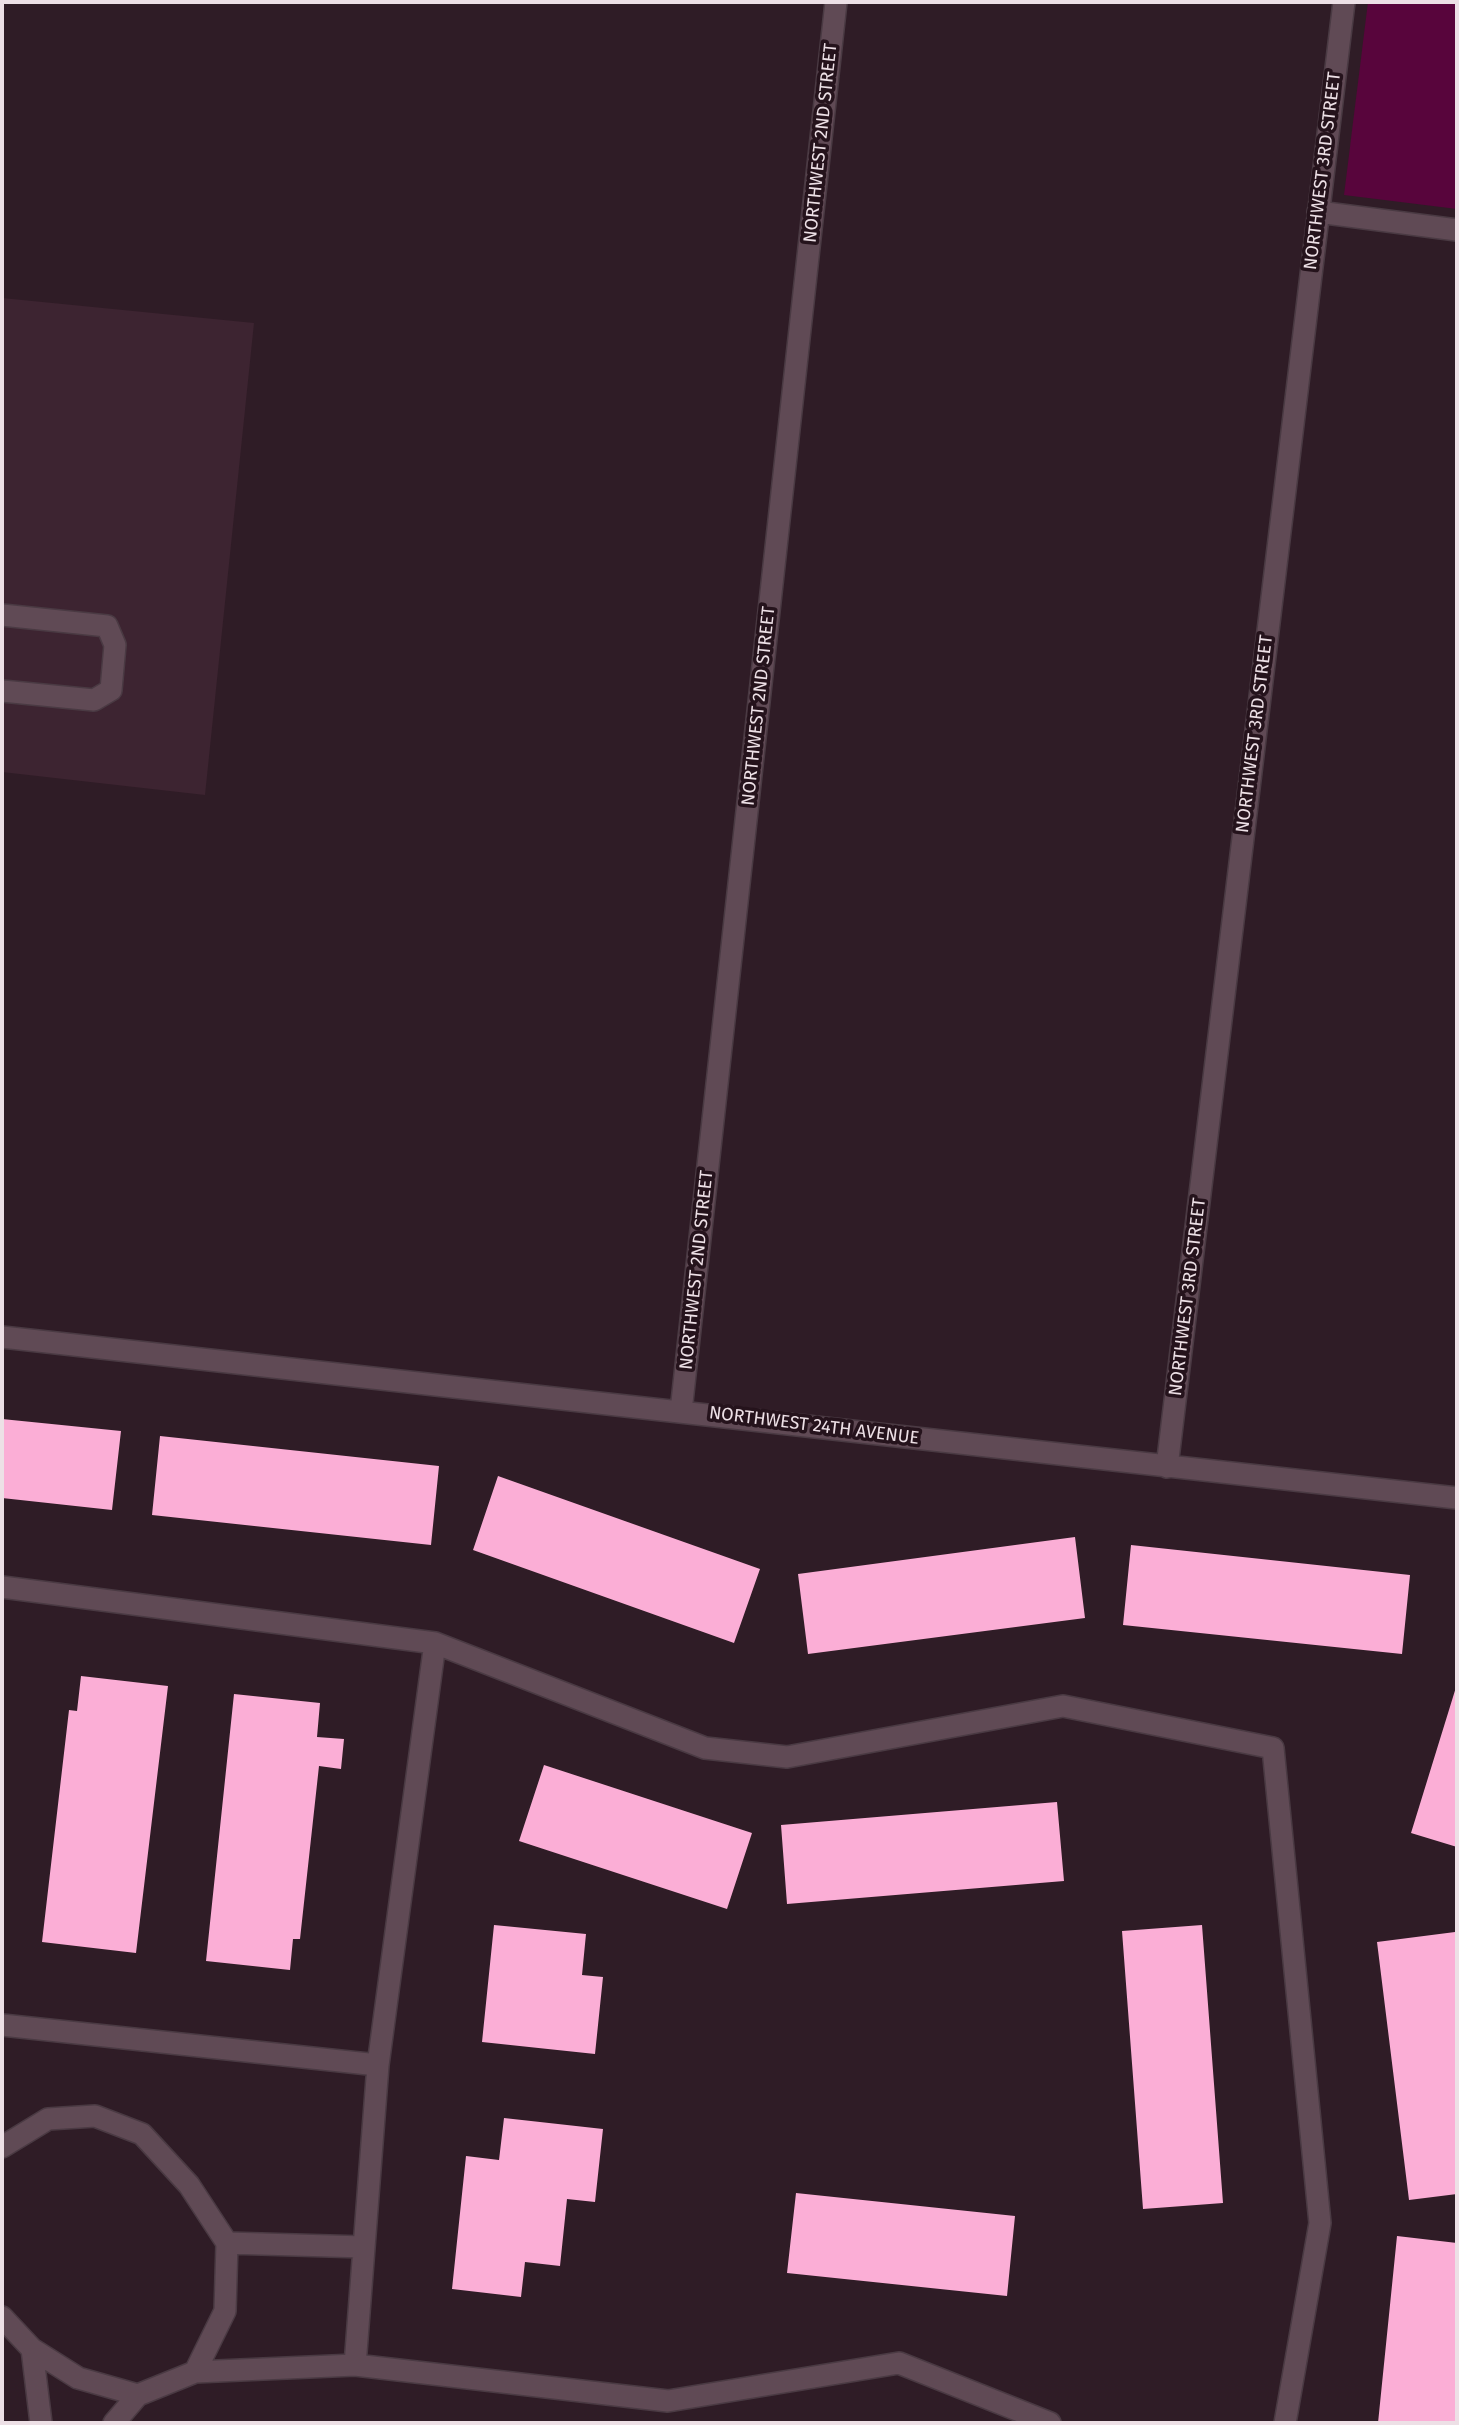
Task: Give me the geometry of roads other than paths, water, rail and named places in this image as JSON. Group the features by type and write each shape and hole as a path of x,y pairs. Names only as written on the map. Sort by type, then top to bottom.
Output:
{"street":[{"name":"NORTHWEST 2ND STREET","path":"681,1411 836,2"},
{"name":"NORTHWEST 3RD STREET","path":"1167,1467 1343,2"},
{"path":"1318,212 1457,230"},
{"path":"2,615 107,626 115,645 110,690 94,700 2,691"},
{"name":"NORTHWEST 24TH AVENUE","path":"2,1337 171,1358 681,1411 1457,1498"},
{"path":"2,1587 435,1643 705,1748 787,1757 1063,1706 1273,1748 1320,2223 1285,2423"},
{"path":"355,2365 379,2065 435,1643"},
{"path":"2,2025 379,2065"},
{"path":"2,2147 48,2119 95,2116 142,2133 189,2185 227,2243 225,2311 195,2372"},
{"path":"227,2243 364,2247"},
{"path":"2,2317 32,2349 79,2378 138,2395"},
{"path":"32,2349 41,2423"},
{"path":"114,2423 138,2395 195,2372 355,2365 668,2401 900,2362 1049,2423"}]}
